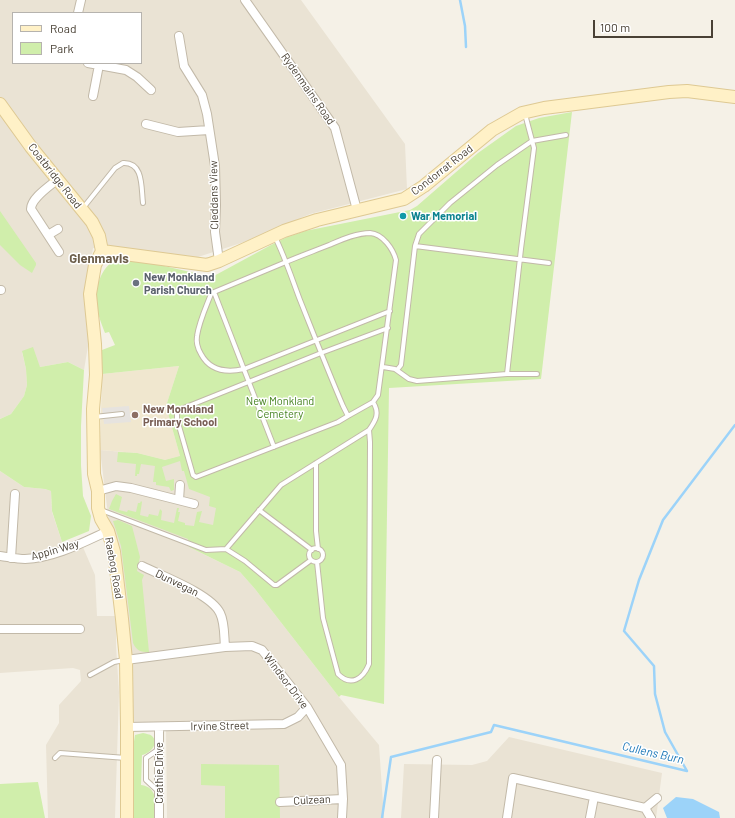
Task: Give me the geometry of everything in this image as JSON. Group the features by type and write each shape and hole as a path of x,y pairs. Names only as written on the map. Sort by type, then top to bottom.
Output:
{"main road":[{"name":"Condorrat Road","path":"102,251 207,265 219,261 274,235 317,220 404,199 424,186 492,130 524,112 688,90 735,97"},
{"name":"Coatbridge Road","path":"0,104 31,146 92,222 99,236 102,251"},
{"name":"Raebog Road","path":"102,251 95,265 90,294 96,344 94,474 98,491 98,508 101,519 108,531 114,552 122,618 126,660 127,818"}],"street":[{"path":"78,12 81,0"},
{"name":"Rydenmains Road","path":"245,0 335,128 357,210"},
{"name":"Cleddans View","path":"179,36 184,66 202,95 209,130 215,166 215,232 219,261"},
{"path":"94,64 126,70 137,77 151,90"},
{"path":"92,96 99,65"},
{"path":"146,124 178,132 209,130"},
{"path":"58,179 34,200 31,210 59,252"},
{"path":"48,235 58,229"},
{"path":"179,500 180,485"},
{"path":"98,491 116,486 194,504"},
{"path":"11,558 15,494"},
{"name":"Appin Way","path":"0,556 25,559 44,556 72,547 108,531"},
{"name":"Dunvegan","path":"142,566 208,599 222,616 225,647"},
{"path":"0,629 80,629"},
{"name":"Windsor Drive","path":"126,660 225,647 252,646 262,650 307,708 341,765 343,799 342,818"},
{"name":"Irvine Street","path":"127,727 284,724 298,717 307,708"},
{"name":"Crathie Drive","path":"159,727 159,818"},
{"path":"434,818 437,760"},
{"path":"507,818 513,778 645,808 651,818"},
{"path":"590,818 594,797"},
{"path":"645,808 657,798"},
{"name":"Culzean","path":"280,802 343,799"}],"lane":[{"path":"508,374 534,148 524,112"},
{"path":"397,370 401,365 415,246 419,234 450,203 497,165 532,141 566,135"},
{"path":"82,210 115,168 123,163 132,164 139,172 143,203"},
{"path":"388,328 321,352 181,409 177,412 177,419 193,475 196,477 338,422 373,402 378,395 383,367 388,328 390,311 396,260 390,247 379,236 371,233 353,236 286,262 211,294 196,336 197,344 200,352 209,364 223,371 234,372 244,369 390,311"},
{"path":"274,235 348,416"},
{"path":"415,246 549,263"},
{"path":"214,292 274,447"},
{"path":"383,367 397,370 409,379 417,381 508,374 537,374"},
{"path":"226,549 281,486 369,430 377,416 378,409 373,402"},
{"path":"94,417 122,414"},
{"path":"317,562 323,618 338,674 346,680 357,680 362,677 369,664 369,430"},
{"path":"316,463 316,531 318,549 322,552 322,557 317,562"},
{"path":"98,508 206,550 226,549 245,561 274,585 277,585 311,560"},
{"path":"259,510 312,550 318,549"},
{"path":"311,560 309,554 312,550"},
{"path":"311,560 317,562"},
{"path":"90,675 114,662 126,660"},
{"path":"159,749 146,758 146,780 159,792"},
{"path":"55,758 60,753 127,758"}],"shaded area":[{"path":"0,0 301,0 405,144 407,189 310,214 244,242 198,257 109,247 93,248 87,280 90,334 84,370 68,362 40,367 22,352 26,369 27,385 24,396 11,414 0,419"},
{"name":"New Monkland Primary School","path":"179,366 166,406 180,456 165,460 137,453 100,450 102,374"},
{"path":"129,406 131,422 104,424 102,408"},
{"path":"100,450 137,453 165,460 180,456 224,502 209,541 189,547 240,572 379,745 384,818 167,818 166,727 127,727 126,660"},
{"path":"0,471 24,487 51,491 52,512 62,542 55,557 82,545 95,575 97,616 116,616 119,693 115,818 48,818 46,745 59,723 59,705 81,681 80,670 73,668 0,673"},
{"path":"509,737 662,773 656,818 401,818 404,764 472,765 487,761"}],"green space":[{"name":"New Monkland Cemetery","path":"572,112 541,379 389,388 384,704 341,695 339,697 255,589 240,572 189,547 188,539 109,509 116,494 122,497 119,510 136,512 138,503 141,501 140,515 148,517 149,514 158,516 160,509 162,511 161,520 174,523 177,508 179,508 178,512 180,512 178,521 185,523 185,525 194,526 197,512 202,511 199,522 213,525 216,508 209,506 210,497 189,489 180,461 162,467 166,481 174,479 174,490 171,491 169,487 156,485 156,482 153,482 155,466 141,464 139,474 135,476 136,464 117,462 118,452 137,453 165,460 180,456 166,406 179,366 102,374 102,350 115,345 109,332 105,333 98,313 96,293 99,280 110,263 125,257 212,277 285,238 305,231 410,210 417,206 478,153 516,126 539,118"},
{"path":"0,211 36,263 32,273 20,265 0,245"},
{"path":"33,347 40,367 68,362 84,370 81,426 81,465 83,496 91,516 89,531 62,542 52,511 51,491 24,487 0,471 0,419 11,414 24,396 27,385 26,369 22,351"},
{"path":"118,520 132,526 140,557 137,571 144,575 142,580 149,652 139,650 133,643 121,546 113,521"},
{"path":"143,733 151,735 155,742 153,748 148,753 142,755 141,785 147,786 151,789 155,797 156,818 133,818 133,748 135,735"},
{"path":"201,764 279,765 280,818 225,818 225,786 201,785"},
{"path":"38,782 45,818 0,818 0,784"}],"water":[{"path":"676,797 693,799 719,812 720,818 667,818 663,808"}],"waterway":[{"path":"460,0 465,26 466,47"},
{"name":"Cullens Burn","path":"382,818 391,757 491,732 494,725 687,771 665,732 655,694 654,666 624,631 639,580 663,520 735,425"}],"place":[{"name":"War Memorial","path":"403,216"},
{"name":"New Monkland Parish Church","path":"136,283"},
{"name":"New Monkland Primary School","path":"135,415"}],"district":[{"name":"Glenmavis","path":"99,259"}]}
